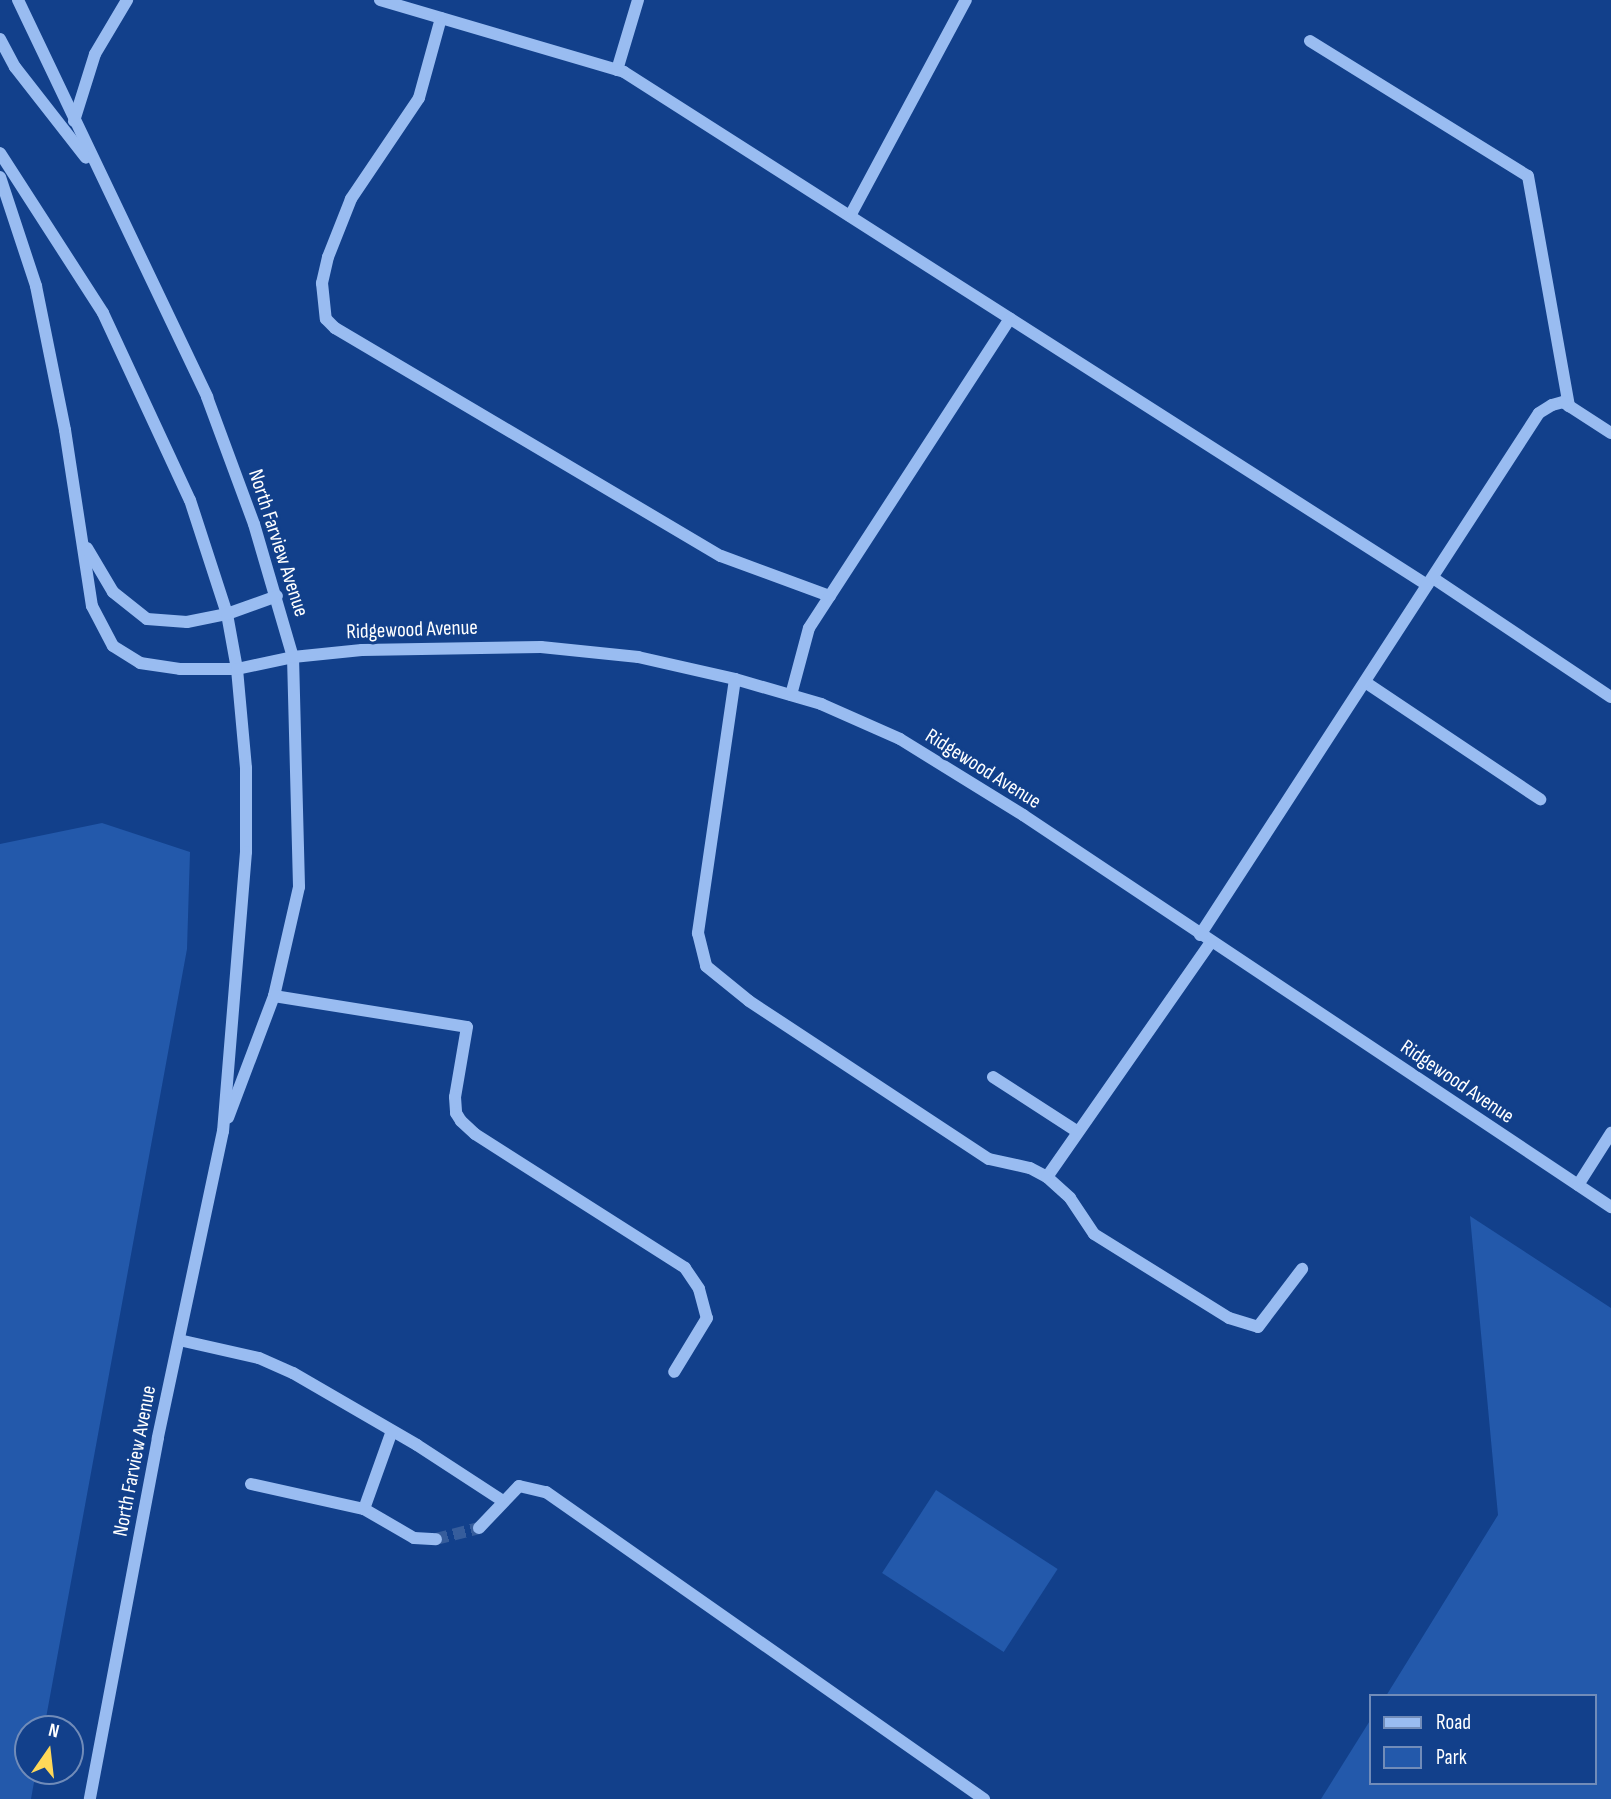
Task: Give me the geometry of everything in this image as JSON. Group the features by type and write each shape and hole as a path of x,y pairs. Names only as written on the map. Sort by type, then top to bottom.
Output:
{"street":[{"name":"North Farview Avenue","path":"18,0 206,397 277,596 293,657 299,887 274,996 223,1131"},
{"path":"74,121 96,54 127,0"},
{"path":"380,0 617,70 1611,697"},
{"path":"617,70 638,0"},
{"path":"850,216 967,0"},
{"path":"441,18 419,98 351,199 328,257 322,283 326,319 335,328 721,556 830,596"},
{"path":"0,39 15,67 99,175"},
{"path":"1310,41 1528,176 1569,406"},
{"name":"North Farview Avenue","path":"0,153 103,313 190,500 227,614 237,669 246,768 246,852 223,1131 179,1340 90,1799"},
{"name":"Ridgewood Avenue","path":"0,177 36,286 83,542 92,606 113,646 140,663 180,669 237,669 293,657 430,647 541,647 638,657 735,679 821,704 900,739 1023,815 1611,1207"},
{"path":"790,695 809,628 1010,319"},
{"path":"1047,1177 1206,938 1365,682 1539,413 1563,402 1611,433"},
{"path":"83,542 113,592 147,619 187,622 227,614 277,596"},
{"path":"735,679 698,933 706,966 750,1001 989,1159 1030,1168 1047,1177 1070,1198 1094,1234 1229,1318 1258,1327 1302,1269"},
{"path":"1365,682 1540,799"},
{"path":"274,996 467,1027 455,1097 456,1113 461,1121 475,1134 685,1268 699,1289 707,1318 674,1372"},
{"path":"993,1077 1078,1132"},
{"path":"1578,1185 1611,1133"},
{"path":"179,1340 259,1358 293,1373 393,1431 503,1500"},
{"path":"363,1509 393,1431"},
{"path":"251,1483 363,1509 414,1538 436,1539"},
{"path":"479,1528 519,1486 546,1492 984,1799"}],"green space":[{"path":"102,823 190,852 187,949 47,1715 14,1715 14,1785 34,1785 31,1799 0,1799 0,844"},
{"path":"1470,1216 1611,1308 1611,1799 1321,1799 1370,1721 1370,1785 1597,1785 1597,1694 1387,1694 1498,1515"},
{"path":"936,1490 1058,1569 1004,1652 882,1573"}],"tunnel":[{"path":"436,1539 479,1528"}]}
